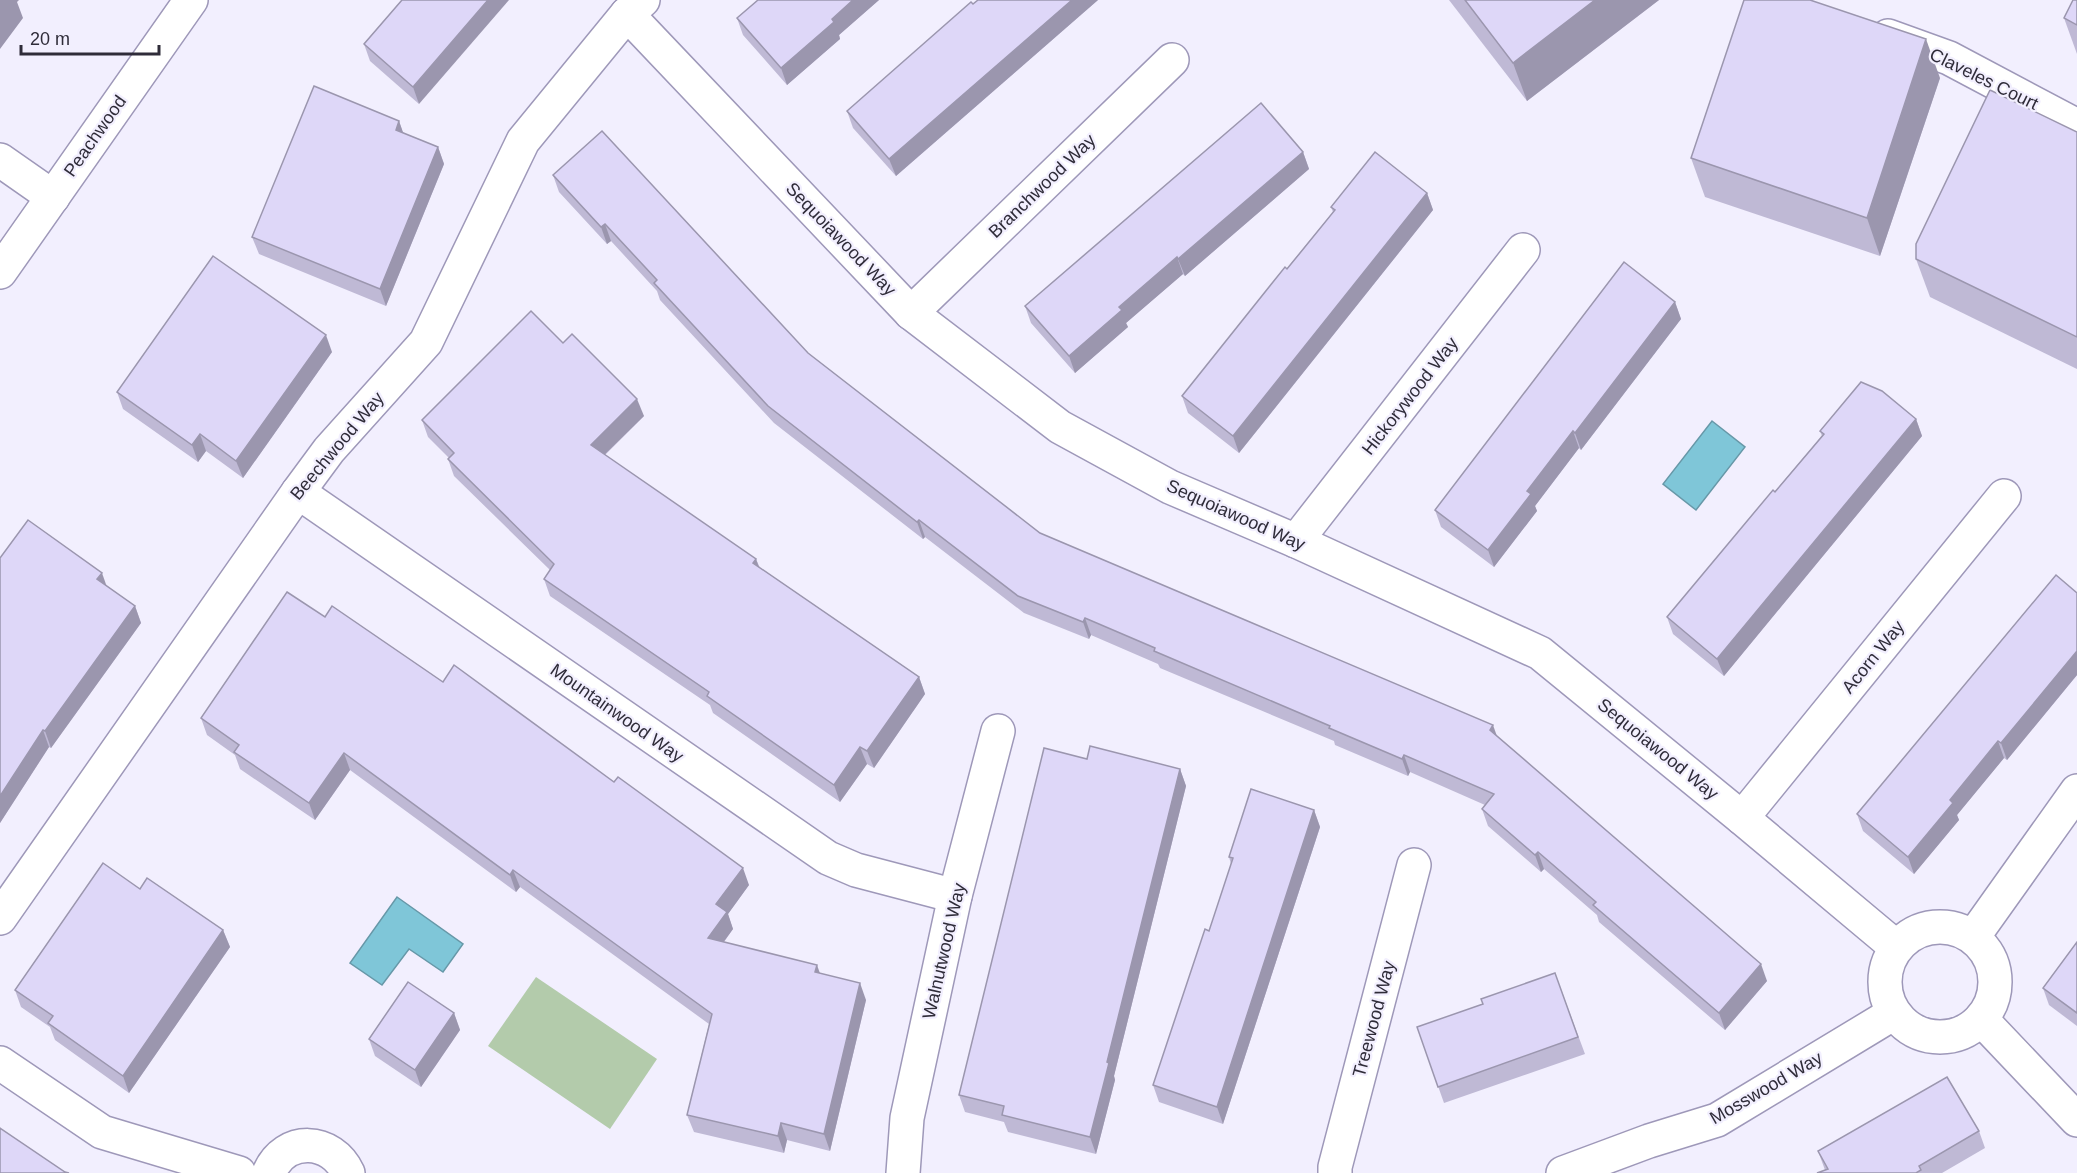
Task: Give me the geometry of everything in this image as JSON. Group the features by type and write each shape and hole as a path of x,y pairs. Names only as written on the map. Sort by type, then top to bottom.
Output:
{"street":[{"name":"Peachwood","path":"0,272 191,0"},
{"name":"Sequoiawood Way","path":"635,7 911,313 1060,427 1170,487 1296,541 1540,652 1896,947"},
{"name":"Beechwood Way","path":"0,918 329,450 426,342 524,141 635,7"},
{"name":"Claveles Court","path":"1863,27 1949,58 2077,126"},
{"name":"Branchwood Way","path":"911,313 1172,60"},
{"path":"0,160 52,197"},
{"name":"Hickorywood Way","path":"1296,541 1523,250"},
{"name":"Mountainwood Way","path":"298,492 828,858 856,870 955,896"},
{"name":"Acorn Way","path":"1742,818 2004,496"},
{"name":"Walnutwood Way","path":"903,1173 907,1118 955,896 998,731"},
{"path":"1973,937 2077,791"},
{"name":"Treewood Way","path":"1335,1173 1414,865"},
{"path":"1941,927 1958,930 1973,937 1985,951 1993,967 1995,986 1991,1004 1981,1019 1968,1029 1953,1036 1936,1037 1920,1034 1906,1026 1894,1014 1886,997 1884,980 1888,963 1896,947 1909,935 1924,929 1941,927"},
{"name":"Mosswood Way","path":"1563,1173 1649,1141 1717,1120 1894,1014"},
{"path":"1981,1019 2077,1120"},
{"path":"0,1063 102,1132 239,1173"},
{"path":"269,1173 272,1165 283,1153 299,1146 316,1146 332,1152 344,1163 348,1173"}],"green space":[{"path":"536,977 657,1059 610,1129 488,1046"}],"water":[{"path":"1712,421 1745,447 1696,510 1663,484"},
{"path":"397,897 463,944 443,972 409,949 382,985 350,963"}],"building":[{"path":"402,0 488,0 413,87 364,44"},
{"path":"758,0 853,0 832,19 834,22 781,68 737,18"},
{"path":"978,0 1072,0 889,159 847,111 971,2 973,4"},
{"path":"1465,0 1595,0 1513,63"},
{"path":"1744,0 1810,0 1926,39 1867,218 1691,158"},
{"path":"2073,0 2077,0 2077,25 2064,18"},
{"path":"314,86 399,121 396,130 438,147 380,289 252,237"},
{"path":"1990,90 2077,132 2077,337 1916,259 1916,244"},
{"path":"1261,103 1303,152 1119,307 1122,310 1069,356 1025,306"},
{"path":"602,131 808,353 1040,533 1493,725 1490,730 1761,964 1719,1013 1593,905 1596,902 1538,852 1535,855 1482,809 1494,794 1404,755 1402,759 1329,728 1330,726 1154,651 1155,648 1085,618 1083,622 1018,596 919,520 917,522 768,406 654,283 657,280 605,224 601,227 553,175"},
{"path":"1375,152 1427,193 1233,436 1182,396 1285,267 1287,269 1335,210 1331,207"},
{"path":"213,256 326,335 236,461 200,434 192,445 117,392"},
{"path":"1624,262 1675,302 1575,433 1573,431 1527,491 1531,494 1488,550 1435,510"},
{"path":"531,311 563,343 572,334 637,399 591,445 756,559 753,563 919,677 867,751 860,747 834,785 707,696 709,692 544,579 554,564 448,459 454,453 422,420"},
{"path":"1861,382 1882,391 1916,419 1717,659 1667,617 1773,490 1775,492 1824,434 1820,431"},
{"path":"28,520 102,573 97,579 135,606 45,731 43,730 0,796 0,558"},
{"path":"2056,575 2077,593 2077,651 2001,743 1998,741 1950,800 1953,803 1908,857 1857,814"},
{"path":"287,592 325,617 332,606 443,682 454,665 614,782 618,777 743,868 716,904 727,912 708,938 817,965 815,972 860,983 824,1134 781,1123 778,1136 687,1115 712,1014 513,870 510,875 344,753 309,803 234,752 239,745 201,718"},
{"path":"1090,746 1180,769 1090,1137 1002,1115 1004,1106 959,1095 1044,748 1087,759"},
{"path":"1251,789 1314,810 1217,1107 1153,1085 1205,929 1209,931 1233,858 1229,857"},
{"path":"103,863 140,889 147,878 223,930 123,1076 48,1023 53,1016 15,990"},
{"path":"2077,942 2077,1013 2043,988"},
{"path":"1555,973 1578,1037 1438,1087 1417,1027 1483,1004 1481,999"},
{"path":"408,982 454,1013 415,1070 369,1039"},
{"path":"1947,1077 1979,1131 1919,1166 1921,1170 1916,1173 1817,1173 1828,1169 1818,1151"},
{"path":"0,1128 65,1172 69,1173 0,1173"}]}
